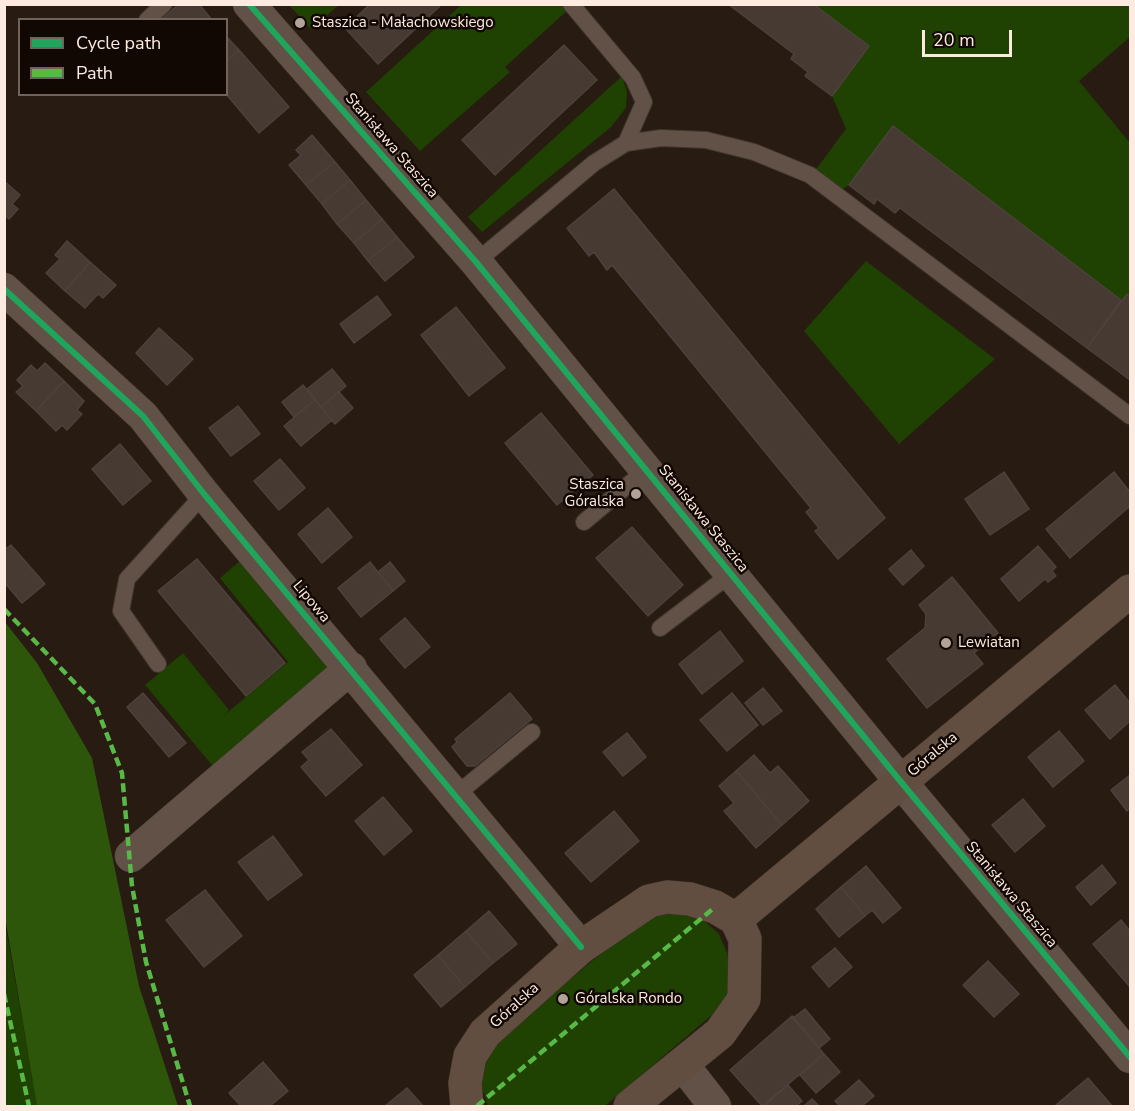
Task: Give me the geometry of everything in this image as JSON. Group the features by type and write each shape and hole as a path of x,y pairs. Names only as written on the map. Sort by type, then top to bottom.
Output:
{"street":[{"name":"Stanisława Staszica","path":"249,4 476,262 901,782 1131,1057"},
{"name":"Lipowa","path":"4,289 142,416 204,494 581,947"},
{"name":"Góralska","path":"467,1107 465,1083 470,1056 485,1033 581,947 631,911 649,901 667,897 690,899 715,907 736,920 1131,591"},
{"path":"130,856 351,668"},
{"path":"630,1107 720,1033 744,999 745,939 736,920"},
{"path":"683,1065 715,1107"}],"lane":[{"path":"149,18 164,4"},
{"path":"571,4 633,78 644,102 626,143"},
{"path":"476,262 594,163 626,143 661,138 706,140 754,152 810,176 1131,416"},
{"path":"584,522 647,469"},
{"path":"158,663 121,611 127,579 204,494"},
{"path":"660,628 732,573"},
{"path":"456,795 532,732"}],"green space":[{"path":"565,4 569,9 505,67 510,72 420,151 366,92 461,5"},
{"path":"289,5 339,5 311,29"},
{"path":"813,5 1130,5 1130,37 1079,81 1130,143 1130,297 1127,295 1121,300 894,127 849,185 835,194 811,176 846,129 832,96"},
{"path":"622,76 627,92 626,108 611,127 482,232 468,217"},
{"path":"866,261 995,359 899,444 804,331"},
{"path":"240,561 326,663 327,679 217,771 145,685 183,653 229,710 222,717 288,662 220,578"},
{"path":"5,622 37,663 92,758 139,986 178,1106 37,1106 5,917"},
{"path":"683,911 701,918 719,934 727,953 731,974 728,994 713,1014 605,1106 488,1106 481,1084 482,1065 491,1047 639,921 661,913"},
{"path":"4,917 37,1104 37,1106 5,1106"}],"building":[{"path":"179,4 199,4 210,18 163,18"},
{"path":"370,4 442,4 378,64 345,28"},
{"path":"728,4 813,4 869,46 832,96 805,76 808,72 791,59 794,54"},
{"path":"228,38 239,50 228,60"},
{"path":"564,45 597,80 495,175 462,140"},
{"path":"239,50 289,107 259,133 228,96 228,60"},
{"path":"893,126 1121,300 1087,348 900,208 895,213 877,199 874,204 849,185"},
{"path":"312,135 335,162 306,185 289,165 301,155 296,150"},
{"path":"335,162 350,180 322,204 306,185"},
{"path":"350,180 366,200 337,224 322,204"},
{"path":"4,181 20,195 12,204 18,209 9,219 4,215"},
{"path":"614,189 885,518 838,559 815,531 819,528 806,512 811,508 612,265 607,270 594,252 589,256 567,228"},
{"path":"366,200 382,219 354,243 337,224"},
{"path":"382,219 397,237 368,261 354,243"},
{"path":"397,237 414,257 385,281 368,261"},
{"path":"67,241 90,262 65,291 46,273 60,259 55,255"},
{"path":"90,262 116,285 103,298 98,294 85,308 65,291"},
{"path":"1127,294 1130,297 1130,380 1087,348"},
{"path":"377,296 391,315 354,343 340,324"},
{"path":"456,307 505,368 469,396 421,335"},
{"path":"159,328 193,359 167,385 136,353"},
{"path":"45,363 64,381 36,411 16,392 23,386 17,380 31,365 37,371"},
{"path":"332,369 346,386 321,407 307,389"},
{"path":"64,381 84,401 77,410 82,414 67,430 62,425 56,431 36,411"},
{"path":"303,385 315,400 294,417 282,402"},
{"path":"339,392 353,408 335,424 321,407"},
{"path":"315,400 332,420 301,446 284,426"},
{"path":"238,406 260,434 231,456 209,428"},
{"path":"541,413 593,475 557,505 505,443"},
{"path":"120,444 151,481 123,505 92,469"},
{"path":"280,459 305,488 279,510 254,481"},
{"path":"1004,472 1029,509 990,535 965,499"},
{"path":"1114,472 1130,492 1130,506 1070,558 1046,529"},
{"path":"328,508 352,537 322,563 298,534"},
{"path":"632,527 683,585 648,616 596,558"},
{"path":"11,545 45,584 22,603 4,582 4,550"},
{"path":"1038,546 1056,567 1052,571 1056,576 1048,582 1045,579 1019,601 1001,579"},
{"path":"911,550 924,566 903,585 889,569"},
{"path":"197,559 285,663 246,696 158,591"},
{"path":"370,562 393,591 361,617 338,588"},
{"path":"390,562 405,581 393,591 378,572"},
{"name":"Lewiatan","path":"952,577 998,633 974,653 983,664 927,708 887,659 925,628 926,614 919,605"},
{"path":"405,618 430,647 405,668 380,639"},
{"path":"720,631 743,661 702,694 679,664"},
{"path":"1115,685 1130,703 1130,721 1110,739 1085,710"},
{"path":"763,688 782,711 763,725 745,703"},
{"path":"143,693 186,743 169,757 127,707"},
{"path":"510,693 532,719 475,766 467,766 452,747 457,742 455,739"},
{"path":"732,693 758,725 727,751 700,720"},
{"path":"331,729 362,765 326,796 301,767 309,760 302,752"},
{"path":"1059,731 1084,761 1053,787 1028,757"},
{"path":"627,733 646,757 623,776 603,752"},
{"path":"754,755 770,773 778,766 809,801 782,825 736,771"},
{"path":"736,771 782,825 756,848 724,811 734,803 719,786"},
{"path":"1130,775 1130,808 1127,811 1111,790"},
{"path":"383,797 412,831 384,855 355,821"},
{"path":"1023,799 1045,826 1015,852 992,825"},
{"path":"614,811 639,841 591,882 565,853"},
{"path":"273,836 302,875 268,900 238,862"},
{"path":"1102,865 1116,883 1091,905 1076,887"},
{"path":"866,866 901,908 883,923 872,910 865,916 841,887"},
{"path":"841,887 865,916 839,937 816,909"},
{"path":"205,890 242,936 204,967 166,920"},
{"path":"489,911 517,944 493,963 466,931"},
{"path":"1121,920 1130,931 1130,987 1093,944"},
{"path":"466,931 493,963 465,987 438,955"},
{"path":"835,948 852,967 829,987 812,967"},
{"path":"438,955 465,987 441,1007 414,975"},
{"path":"988,961 1019,994 994,1017 963,985"},
{"path":"805,1009 830,1039 819,1048 793,1018"},
{"path":"792,1016 824,1054 762,1106 730,1070"},
{"path":"824,1054 840,1072 816,1093 800,1075"},
{"path":"263,1062 288,1091 270,1106 241,1106 229,1093"},
{"path":"1088,1078 1112,1106 1056,1105"},
{"path":"859,1080 874,1096 862,1106 840,1106 835,1101"},
{"path":"788,1085 802,1101 796,1106 764,1106"},
{"path":"407,1088 423,1106 385,1106"},
{"path":"812,1099 819,1106 804,1106"}],"marked path":[{"path":"4,609 95,704 122,773 132,886 146,962 190,1106"},
{"path":"477,1106 715,907"},
{"path":"4,994 29,1106"}],"cycle path":[{"path":"249,4 476,262 901,782 1130,1057"},
{"path":"4,289 143,416 204,494 581,947"}],"place":[{"name":"Staszica - Małachowskiego","path":"300,23"},
{"name":"Staszica Góralska","path":"636,494"},
{"name":"Lewiatan","path":"946,643"},
{"name":"Góralska Rondo","path":"563,999"}]}
